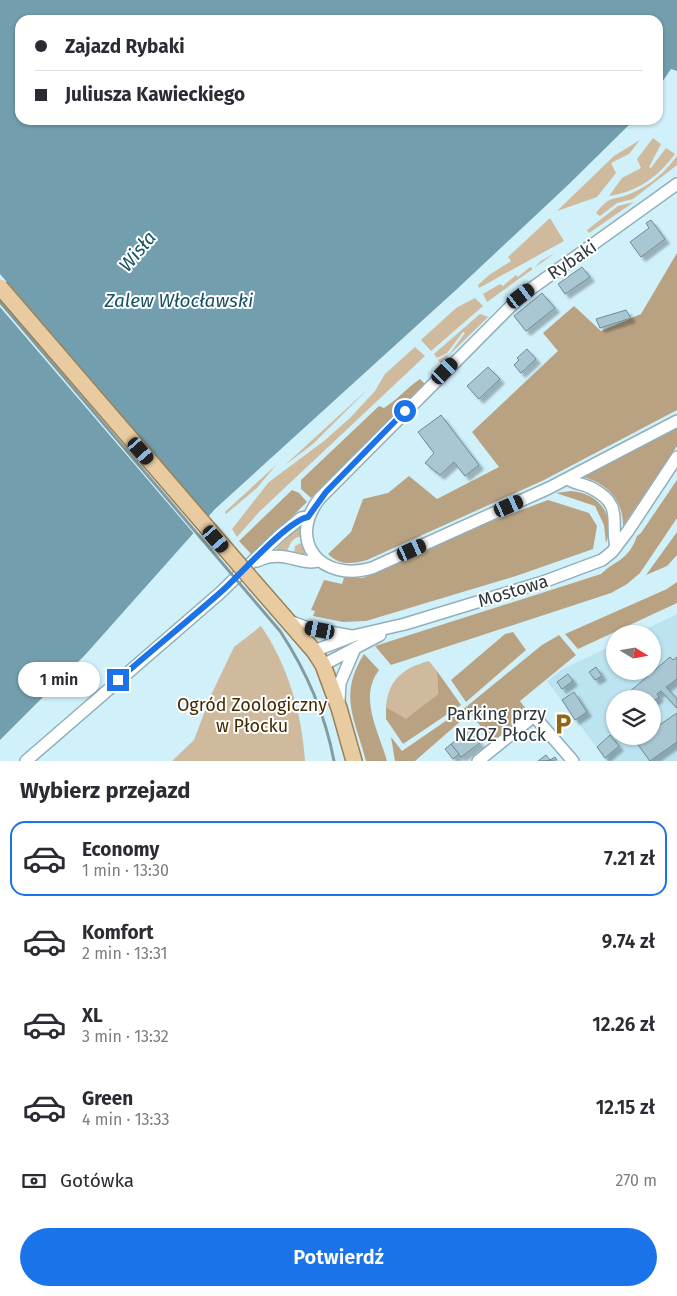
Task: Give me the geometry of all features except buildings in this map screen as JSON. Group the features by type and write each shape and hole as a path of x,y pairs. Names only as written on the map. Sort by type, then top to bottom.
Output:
{"main road":[{"name":"Mostowa","path":"0,287 314,651 323,665 340,708 354,761"}],"street":[{"name":"Rybaki","path":"308,517 326,492 521,296 677,184"},
{"path":"26,761 301,518 308,517 308,540 319,561 332,569 344,572 372,568 568,479 677,421"},
{"name":"Mostowa","path":"314,651 353,636 405,624 588,567 602,560 616,547 677,457"},
{"path":"568,479 594,489 609,502 615,517 616,547"},
{"path":"253,562 263,558 279,556 311,562 319,561"},
{"name":"Mostowa","path":"284,618 308,628 353,636"},
{"name":"Mostowa","path":"323,665 405,624"},
{"name":"Mostowa","path":"340,708 340,683 355,648"},
{"path":"478,761 534,716 573,761"}],"shaded area":[{"path":"677,253 677,410 544,480 367,560 346,563 337,561 328,554 351,532 363,499 388,493 409,476 437,499 499,467 472,432 558,351 543,333 574,306 601,331 641,314"},
{"path":"420,379 425,384 311,498 301,489 301,480 379,406 384,408"},
{"path":"677,427 677,446 623,526 620,508 612,494 600,484 583,477"},
{"path":"677,480 677,518 640,573 627,584 611,593 391,665 375,646 601,574 626,555 637,536 641,533"},
{"path":"292,490 299,493 307,502 252,555 239,541"},
{"path":"571,491 590,496 603,507 609,523 606,543 604,525 595,506 556,493"},
{"path":"548,500 589,513 597,526 593,549 516,576 366,621 343,622 313,616 315,611 311,610 324,580 342,584 344,578 363,578 487,523"},
{"path":"677,532 677,555 667,566 646,575"},
{"path":"677,582 677,603 630,625 606,625 606,636 578,649 565,634 667,589"},
{"path":"677,614 677,761 607,761 547,681 563,669 606,648 606,680 661,680 661,625 654,625"},
{"path":"513,632 526,650 466,702 451,680 505,634"},
{"path":"559,635 576,655 520,701 529,713 494,743 470,713 415,761 395,761 391,737 402,751 466,707 542,645"},
{"path":"364,654 379,670 373,680 370,703 375,727 387,761 366,761 351,707 352,682"},
{"path":"437,671 461,705 403,744 386,719 386,707 406,719 438,694"}],"green space":[{"path":"653,138 661,144 649,167 651,168 666,148 675,154 661,170 646,182 629,191 609,196 622,178 641,168 637,159"},
{"path":"640,140 629,154 611,163 616,173 597,197 557,211 614,156"},
{"path":"677,156 677,165 633,199 617,203 600,216 596,213 609,200 639,190 651,182"},
{"path":"634,202 589,233 587,230 618,206"},
{"path":"550,218 564,241 479,288 478,285 489,275 511,261 508,257"},
{"path":"555,253 534,268 541,261"},
{"path":"530,267 533,269 487,302 483,294 500,284 503,286 516,275 518,277"},
{"path":"475,298 483,306 431,351 421,340 456,308"},
{"path":"480,314 488,317 441,363 438,360 449,355 465,333 463,332 447,353 437,358 434,354"},
{"path":"415,347 425,356 259,512 237,537 232,529 269,482 324,441 350,418 375,391 385,374"},
{"path":"368,389 313,444 285,465"},
{"path":"276,465 257,488 226,514 225,512"},
{"path":"298,526 301,526 302,536 292,541 287,552 277,551 277,548"},
{"path":"303,542 305,555 294,553 295,546"},
{"name":"Ogród Zoologiczny w Płocku","path":"261,626 279,657 292,691 301,726 305,761 172,761 194,740 211,695 234,647"},
{"path":"429,661 437,671 438,694 406,720 386,707 390,689 398,676 412,667"}],"water":[{"name":"Zalew Włocławski","path":"0,0 677,0 677,71 671,69 663,81 663,15 15,15 15,125 629,125 457,289 215,509 85,655 0,740"}],"pier":[{"path":"0,274 210,519 195,535 0,307"}],"railway":[{"path":"0,302 280,631 299,662 314,693 326,726 334,761"}],"place":[{"name":"Parking przy NZOZ Płock","path":"563,724"}],"route":[{"path":"118,680 220,592 280,535 301,518 308,517 315,504 405,411"}],"water label":[{"name":"Wisła","path":"137,251"}]}
